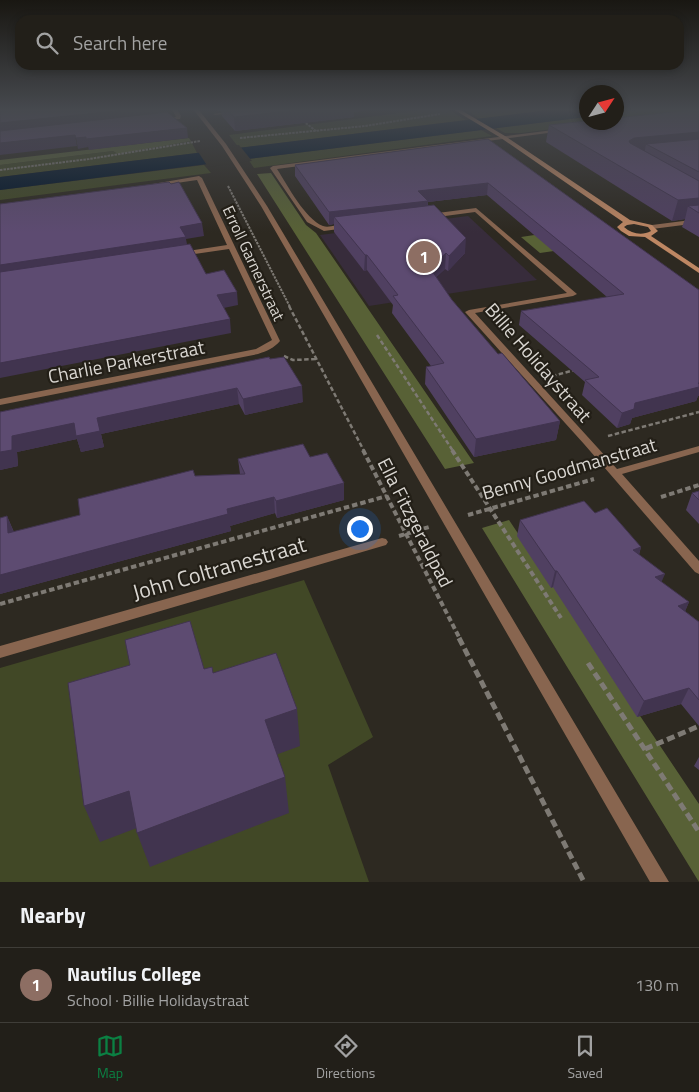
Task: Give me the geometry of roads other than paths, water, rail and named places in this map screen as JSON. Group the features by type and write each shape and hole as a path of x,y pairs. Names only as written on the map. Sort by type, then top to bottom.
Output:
{"street":[{"path":"227,150 264,206 660,882"},
{"path":"353,225 324,229 309,221 274,168 406,150"},
{"path":"522,150 628,222 641,223 652,227 699,221"},
{"name":"Erroll Garnerstraat","path":"152,184 199,178 276,341 258,351"},
{"name":"Billie Holidaystraat","path":"419,217 476,210 572,294 469,312 588,442 699,569"},
{"path":"628,222 620,226 623,231 635,235 646,235 655,232 652,227"},
{"path":"646,235 699,271"},
{"path":"174,255 232,246"},
{"name":"Charlie Parkerstraat","path":"0,402 258,351"},
{"name":"Benny Goodmanstraat","path":"614,473 699,449"},
{"name":"John Coltranestraat","path":"0,652 382,542"}],"water":[{"path":"220,150 320,150 0,190 0,177"}],"place":[{"name":"Nautilus College","path":"424,257"}]}
